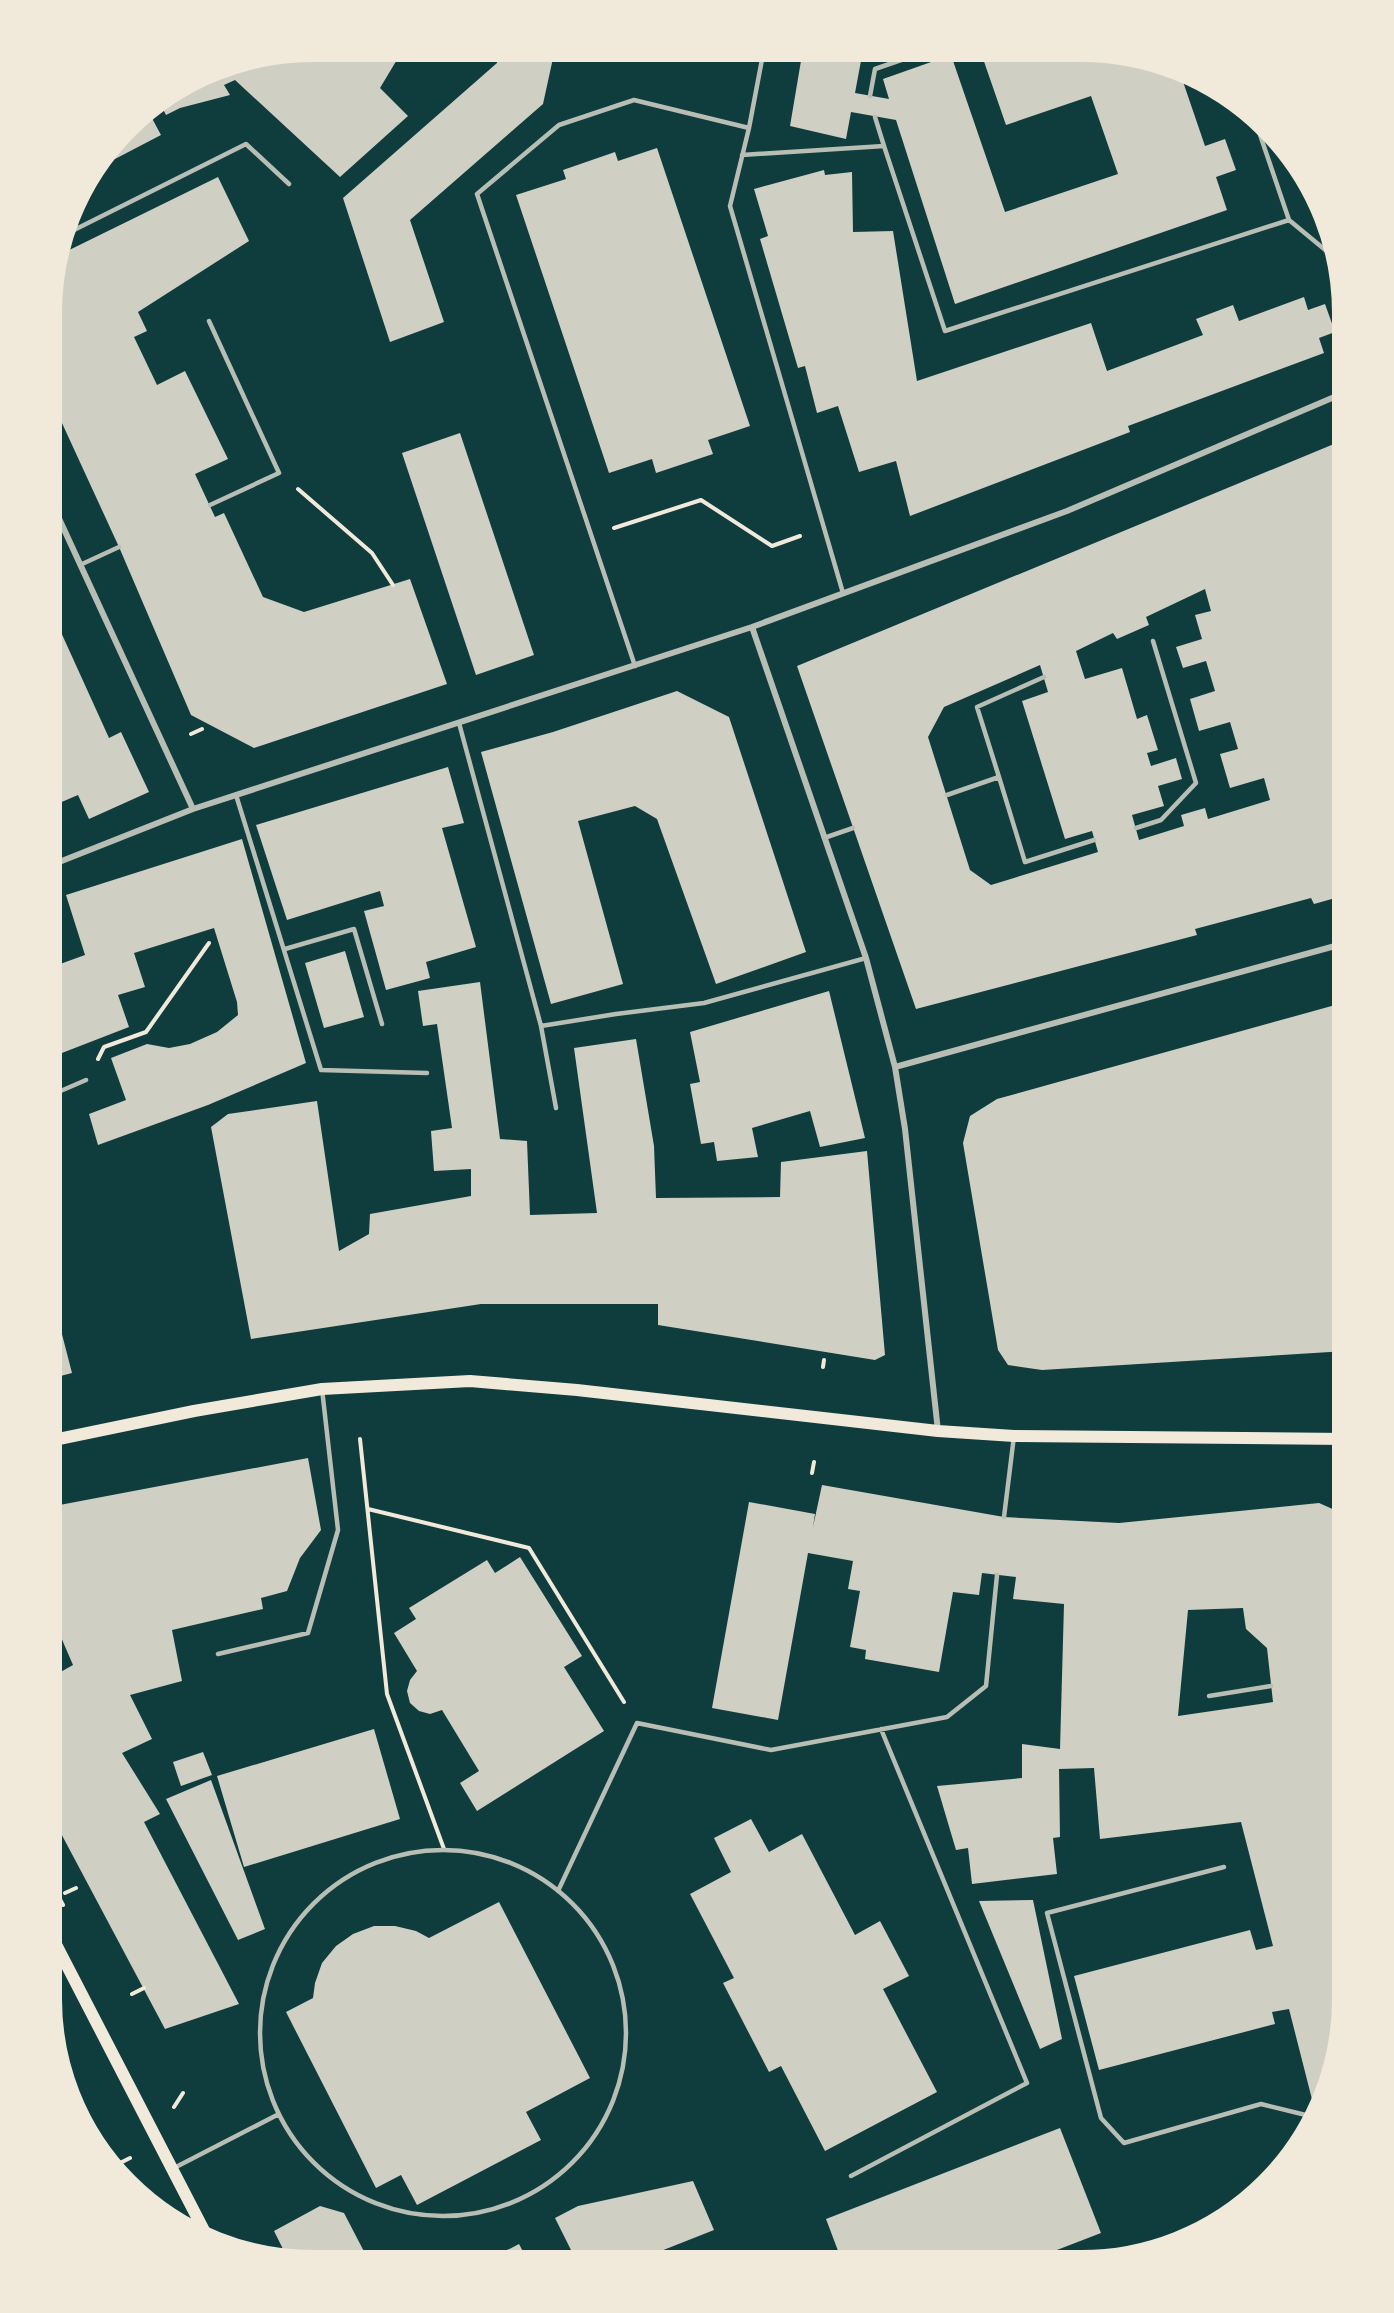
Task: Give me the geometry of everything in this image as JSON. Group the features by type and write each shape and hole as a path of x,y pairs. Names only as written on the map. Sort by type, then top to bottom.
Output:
{"main road":[{"path":"58,1439 194,1410 322,1389 470,1381 577,1390 939,1431 1014,1436 1336,1439"},
{"path":"58,1951 203,2229"}],"street":[{"path":"58,863 194,809 752,627 1066,511 1336,396"},
{"path":"58,517 194,809"},
{"path":"752,627 866,958 895,1067 905,1129 939,1431"},
{"path":"895,1067 1336,946"}],"lane":[{"path":"762,58 749,128 730,206 843,593"},
{"path":"870,96 875,69 907,58"},
{"path":"635,666 477,194 559,125 634,100 749,128"},
{"path":"875,117 945,331 1289,220"},
{"path":"1259,131 1289,220 1328,252"},
{"path":"72,231 246,144 289,183"},
{"path":"742,155 884,146"},
{"path":"209,321 279,473 210,505"},
{"path":"80,565 119,547"},
{"path":"1136,828 1161,820 1196,783 1153,641"},
{"path":"1044,677 976,707 1025,862 1094,840"},
{"path":"459,723 541,1026 556,1108"},
{"path":"947,795 999,777"},
{"path":"236,795 321,1070 427,1073"},
{"path":"824,838 853,828"},
{"path":"285,949 354,929 382,1024"},
{"path":"541,1026 704,1003 866,958"},
{"path":"58,1092 86,1080"},
{"path":"218,1654 308,1633 338,1530 322,1389"},
{"path":"1004,1516 1014,1436"},
{"path":"558,1891 638,1723 771,1750 947,1717 986,1686 997,1575"},
{"path":"1209,1696 1271,1686"},
{"path":"851,2176 1027,2083 881,1729"},
{"path":"444,1849 477,1852 510,1861 541,1877 558,1891 590,1923 608,1952 620,1983 626,2017 626,2051 620,2084 608,2116 590,2145 567,2170 540,2190 509,2205 477,2214 443,2217 409,2214 377,2204 347,2189 328,2176 297,2144 279,2115 267,2083 260,2038 261,2015 267,1982 279,1950 305,1913 320,1897 347,1876 377,1861 410,1852 444,1849"},
{"path":"1224,1867 1047,1913 1101,2118 1124,2143 1261,2104 1307,2115"},
{"path":"172,2169 279,2115"}],"path":[{"path":"279,473 372,553 393,585"},
{"path":"591,536 701,500 772,546 824,529"},
{"path":"191,734 202,729"},
{"path":"86,1080 104,1047 146,1032 208,943"},
{"path":"823,1367 824,1360"},
{"path":"360,1439 387,1695 444,1849"},
{"path":"812,1473 813,1462"},
{"path":"368,1509 529,1548 638,1723"},
{"path":"65,1893 76,1888"},
{"path":"132,1994 144,1988"},
{"path":"174,2107 183,2093"},
{"path":"119,2164 130,2158"}],"building":[{"path":"314,58 398,58 380,88 408,116 340,177 235,80 224,85 230,95 180,108 166,115 163,108 201,85 232,72 264,63"},
{"path":"498,58 553,58 543,104 410,220 444,322 390,342 343,198 497,63"},
{"path":"801,58 862,58 855,93 889,99 883,79 942,58 952,58 1005,212 1118,174 1091,96 1006,125 983,58 1097,59 1130,63 1182,80 1205,146 1225,139 1236,170 1216,177 1227,210 955,304 896,120 851,112 846,139 790,126"},
{"path":"151,117 161,135 115,159 113,155 133,133"},
{"path":"657,148 750,426 708,440 713,454 656,473 652,459 609,473 516,195 566,179 563,170 615,152 618,161"},
{"path":"824,170 825,175 852,172 853,232 893,231 917,381 1091,323 1107,371 1203,335 1196,319 1233,305 1239,321 1304,297 1308,310 1325,304 1335,332 1319,338 1324,353 1128,426 1130,432 910,516 896,461 859,472 838,406 817,413 805,366 798,368 760,239 768,236 754,189"},
{"path":"218,177 249,241 138,312 147,331 134,337 157,385 185,371 228,459 195,474 215,517 224,513 263,597 304,612 410,579 447,684 254,748 191,715 119,547 58,414 58,314 66,252"},
{"path":"460,433 534,655 476,675 402,453"},
{"path":"1336,443 1336,898 1314,904 1311,898 1195,929 1197,935 916,1009 797,666","holes":["1205,589 1211,611 1195,615 1202,639 1176,647 1183,668 1206,661 1215,691 1190,699 1199,731 1230,722 1238,749 1220,754 1230,788 1264,778 1270,800 1208,819 1205,808 1181,815 1184,826 1139,840 1132,815 1164,806 1158,786 1182,779 1176,758 1151,766 1147,753 1158,750 1147,715 1137,719 1122,668 1085,679 1076,651 1113,633 1117,639 1149,625 1146,617","1040,665 1048,692 1022,701 1065,839 1092,831 1098,852 991,885 970,870 928,737 944,707"]},
{"path":"58,626 109,738 121,732 149,792 89,819 78,795 58,804"},
{"path":"677,691 729,717 806,952 716,984 657,819 635,806 578,821 623,984 551,1004 481,752 553,732"},
{"path":"448,767 464,823 442,828 476,947 426,962 430,978 386,990 364,911 384,906 380,891 287,920 256,825"},
{"path":"242,839 306,1063 208,1105 98,1145 89,1114 126,1100 111,1058 147,1044 169,1048 190,1044 217,1032 238,1015 237,1002 214,928 134,953 145,987 118,995 129,1027 58,1055 58,965 85,955 66,895"},
{"path":"345,951 364,1017 324,1028 305,963"},
{"path":"480,982 500,1139 527,1141 530,1215 597,1213 574,1048 636,1039 654,1146 656,1198 780,1197 781,1162 867,1151 885,1355 875,1360 658,1325 658,1304 481,1304 251,1339 211,1127 228,1114 317,1101 339,1251 369,1234 370,1214 471,1196 471,1169 434,1171 431,1131 452,1128 437,1024 423,1026 418,991"},
{"path":"829,991 865,1138 820,1147 810,1111 752,1128 758,1157 717,1161 714,1142 701,1144 690,1084 700,1082 690,1032"},
{"path":"1336,1005 1336,1352 1042,1370 1008,1365 998,1350 963,1143 970,1116 997,1099"},
{"path":"58,1319 72,1373 58,1377"},
{"path":"308,1458 321,1530 300,1558 287,1591 261,1598 263,1609 172,1630 182,1681 130,1695 152,1739 122,1753 160,1814 144,1822 239,2004 165,2029 58,1828 58,1673 73,1665 58,1630 58,1505"},
{"path":"822,1485 1004,1517 1119,1523 1319,1503 1336,1511 1336,1795 1334,1796 1336,1803 1336,1999 1331,2049 1313,2103 1289,2009 1272,2012 1275,2024 1099,2070 1074,1976 1250,1930 1256,1950 1273,1946 1241,1822 1100,1839 1094,1768 1059,1769 1060,1837 1053,1838 1057,1874 972,1884 968,1848 956,1850 937,1786 1022,1778 1022,1744 1060,1749 1064,1604 1013,1599 1016,1577 982,1573 979,1595 953,1592 939,1672 865,1659 866,1650 850,1647 860,1591 848,1589 853,1561 808,1553 778,1720 712,1708 749,1502 815,1514 813,1527","holes":["1243,1608 1246,1629 1267,1648 1273,1702 1178,1716 1188,1610"]},
{"path":"520,1557 582,1656 564,1667 604,1731 477,1811 460,1783 479,1771 442,1710 430,1714 419,1711 410,1703 407,1691 410,1680 417,1671 394,1633 416,1619 409,1608 487,1560 495,1573"},
{"path":"374,1729 400,1819 244,1867 217,1776"},
{"path":"203,1752 212,1775 181,1786 173,1762"},
{"path":"211,1780 265,1929 238,1940 166,1799"},
{"path":"751,1819 769,1852 802,1834 855,1935 880,1921 909,1976 883,1989 937,2092 825,2151 781,2066 769,2072 723,1983 734,1978 690,1894 731,1872 714,1838"},
{"path":"1033,1900 1062,2039 1040,2049 979,1901"},
{"path":"499,1902 590,2078 526,2112 541,2140 417,2205 401,2175 376,2188 286,2012 313,1998 322,1963 336,1946 353,1934 374,1926 395,1926 416,1931 429,1938"},
{"path":"1060,2128 1101,2233 1047,2254 839,2254 826,2219"},
{"path":"693,2181 714,2230 653,2254 573,2254 555,2218 578,2206"},
{"path":"320,2206 344,2213 365,2254 285,2252 274,2231"},
{"path":"519,2244 524,2254 500,2254"}]}
